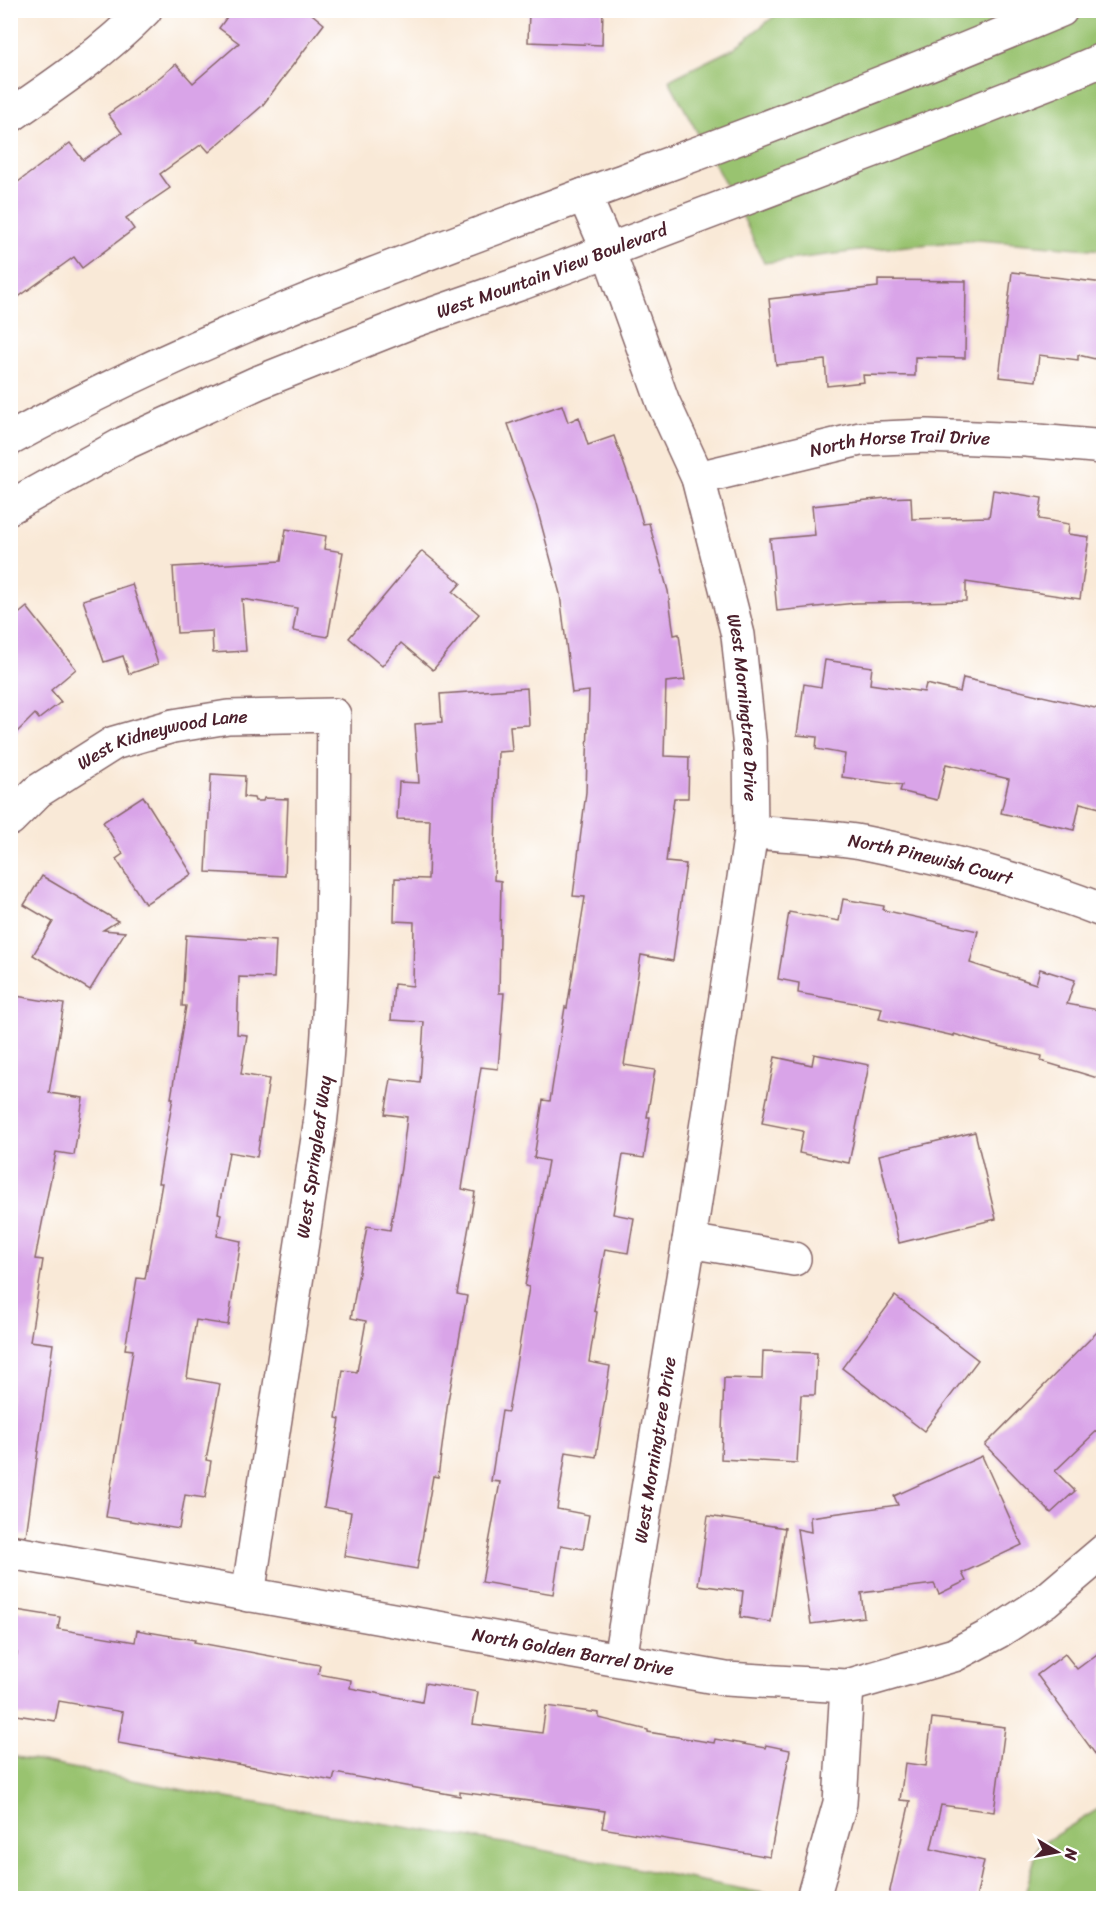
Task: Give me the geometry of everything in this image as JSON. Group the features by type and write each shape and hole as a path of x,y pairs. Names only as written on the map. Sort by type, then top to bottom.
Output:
{"street":[{"path":"10,116 122,33 145,10"},
{"path":"10,439 117,383 269,316 502,224 782,122 1061,10"},
{"name":"West Mountain View Boulevard","path":"10,507 125,442 257,383 413,321 895,142 1104,59"},
{"name":"West Morningtree Drive","path":"584,195 608,250 663,402 698,478 738,636 750,748 751,832 689,1241 620,1659"},
{"name":"North Horse Trail Drive","path":"698,478 860,440 927,436 1015,439 1104,448"},
{"name":"West Kidneywood Lane","path":"10,819 38,791 114,743 173,726 228,717 334,715"},
{"name":"West Springleaf Way","path":"248,1594 327,1070 334,715"},
{"name":"North Pinewish Court","path":"751,832 859,842 950,862 1071,898 1104,911"},
{"path":"689,1241 794,1259"},
{"name":"North Golden Barrel Drive","path":"10,1552 726,1679 847,1686 954,1655 999,1631 1045,1601 1104,1551"},
{"path":"813,1899 840,1803 847,1686"}],"green space":[{"path":"781,11 1103,11 1103,250 978,240 874,249 764,263 743,217 669,80 734,48"},
{"path":"11,1756 214,1796 522,1846 789,1898 11,1898"},
{"path":"1103,1806 1103,1898 1024,1898 1038,1846"}],"building":[{"path":"232,10 307,10 324,24 262,106 209,152 202,144 160,174 170,188 126,218 134,229 82,268 74,257 10,303 10,188 70,143 83,160 122,133 108,114 176,64 193,83 239,43 219,28"},
{"path":"529,10 603,10 602,45 528,42"},
{"path":"1012,272 1104,283 1104,361 1078,355 1078,360 1039,355 1036,381 999,377"},
{"path":"878,280 966,281 965,358 915,357 915,376 863,375 864,382 827,386 825,360 776,365 769,299 878,287"},
{"path":"562,405 568,422 579,417 588,445 614,436 643,524 649,523 668,591 674,635 679,634 685,680 666,682 664,756 689,757 688,798 674,798 666,862 686,864 673,961 641,955 624,1065 655,1070 647,1117 650,1117 644,1158 623,1155 613,1214 634,1218 628,1253 605,1249 594,1311 597,1312 589,1362 610,1366 596,1457 566,1452 557,1509 589,1515 583,1549 561,1545 553,1594 482,1582 500,1482 491,1481 502,1411 508,1412 529,1287 525,1286 548,1161 534,1158 543,1100 550,1101 585,897 573,896 586,792 589,691 572,693 560,594 535,501 508,424"},
{"path":"993,490 1042,498 1039,519 1069,524 1068,534 1089,537 1080,599 966,582 966,601 856,603 777,611 770,539 815,535 812,506 911,497 912,519 989,517"},
{"path":"286,529 326,536 324,549 343,552 328,637 293,631 297,608 242,599 246,651 213,653 212,631 177,633 173,567 281,561"},
{"path":"422,551 461,583 453,592 479,614 433,670 401,643 382,666 349,638"},
{"path":"132,584 158,664 129,674 123,656 104,662 83,600"},
{"path":"27,607 76,669 51,690 61,702 39,719 35,714 10,739 10,621"},
{"path":"825,660 872,667 870,684 924,692 926,684 960,692 963,678 1104,710 1104,809 1080,803 1074,830 1001,813 1009,779 946,764 937,800 900,791 902,785 842,777 845,754 816,749 817,737 797,735 804,684 821,687"},
{"path":"527,688 529,725 510,726 512,751 498,752 494,880 501,881 499,993 504,993 498,1069 481,1067 462,1189 475,1192 457,1294 467,1296 448,1401 438,1477 433,1476 417,1569 344,1556 351,1512 324,1507 340,1419 336,1418 343,1370 357,1372 366,1321 351,1318 367,1226 390,1230 401,1168 407,1117 385,1114 391,1079 420,1083 424,1022 391,1020 394,984 413,986 414,922 394,921 395,878 428,879 430,820 397,819 399,782 419,783 415,724 442,722 440,694"},
{"path":"211,774 245,776 244,797 254,798 255,801 263,801 264,798 288,799 285,876 206,872"},
{"path":"143,796 192,874 145,904 116,859 123,854 103,822"},
{"path":"42,876 118,921 103,930 125,932 90,990 33,955 53,922 24,905"},
{"path":"843,899 884,906 883,910 978,931 970,963 1036,984 1040,969 1075,980 1067,1004 1104,1011 1104,1080 1041,1061 1042,1056 954,1034 954,1036 879,1019 882,1008 798,993 799,983 778,979 789,912 839,921"},
{"path":"186,935 276,941 274,978 239,977 237,1034 247,1035 241,1074 269,1079 257,1157 229,1152 218,1213 221,1214 217,1236 241,1241 228,1325 196,1320 187,1378 220,1384 206,1460 211,1461 205,1498 185,1495 179,1529 106,1517 133,1350 125,1349 137,1278 145,1279 162,1183 158,1183 186,1006 182,1006"},
{"path":"10,995 64,1004 49,1093 83,1098 74,1155 56,1152 35,1259 43,1260 30,1341 53,1344 26,1536 10,1534"},
{"path":"814,1054 869,1065 849,1163 799,1153 803,1131 762,1123 775,1057 812,1065"},
{"path":"975,1132 996,1219 899,1243 879,1155"},
{"path":"895,1296 978,1360 924,1431 842,1368"},
{"path":"1104,1325 1104,1424 1055,1471 1075,1491 1051,1513 985,1445"},
{"path":"763,1351 817,1353 815,1395 801,1395 797,1463 721,1459 724,1378 762,1379"},
{"path":"982,1456 1022,1545 962,1573 966,1581 939,1594 934,1584 861,1593 864,1617 811,1624 797,1529 811,1532 810,1517 898,1505 894,1496"},
{"path":"708,1516 785,1528 771,1622 740,1617 743,1591 698,1585"},
{"path":"10,1609 60,1617 58,1629 135,1642 137,1630 320,1665 318,1674 351,1680 350,1688 422,1702 425,1683 478,1692 473,1724 542,1733 546,1706 599,1713 599,1718 648,1730 648,1732 714,1743 715,1739 790,1750 770,1857 602,1828 605,1811 460,1792 460,1796 335,1773 333,1781 118,1743 123,1712 59,1701 55,1721 10,1714 10,1690 17,1653 10,1652"},
{"path":"1104,1649 1104,1766 1037,1675 1065,1654 1077,1669"},
{"path":"932,1718 1005,1727 994,1812 941,1805 931,1849 984,1861 976,1899 888,1899 910,1801 900,1800 905,1763 926,1766"}]}
